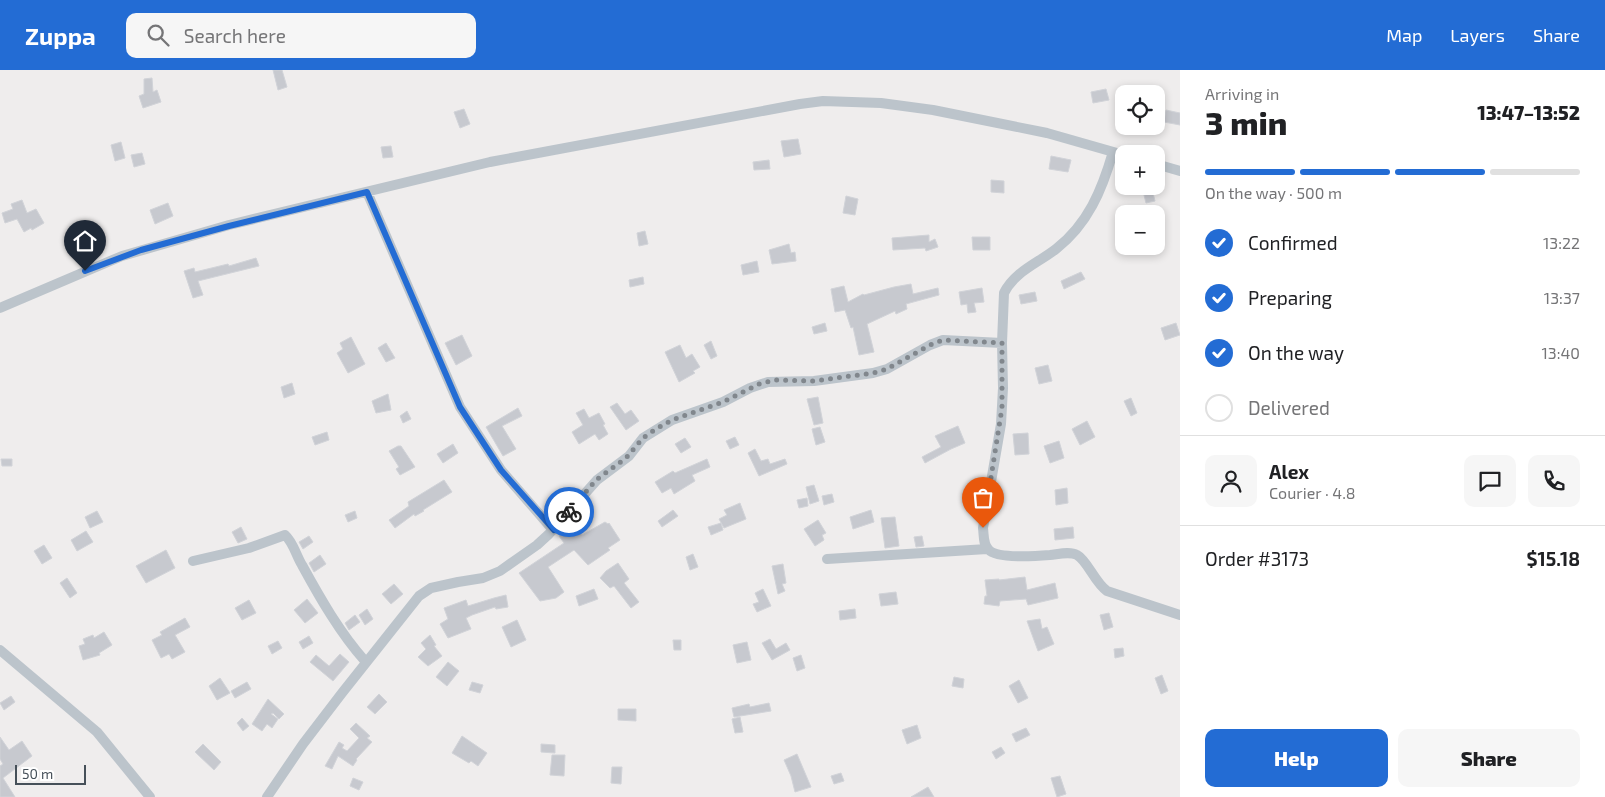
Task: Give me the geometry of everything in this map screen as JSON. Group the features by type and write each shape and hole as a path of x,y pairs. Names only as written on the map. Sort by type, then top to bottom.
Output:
{"street":[{"path":"0,308 102,263 229,226 490,162 773,109 823,101 881,102 934,110 1047,133 1113,152 1099,194 1080,225 1056,249 1022,272 1004,293 1002,408 983,528 984,540 987,549 992,553 1002,556 1077,555 1098,584 1107,591 1180,615"},
{"path":"1165,167 1180,171"},
{"path":"367,192 460,407 501,470 554,530"},
{"path":"268,797 303,744 366,661 384,642 415,599 426,590 495,574 537,545 554,530 596,480 629,456 643,438 672,420 715,405 750,388 768,382 814,381 873,373 887,369 930,345 943,340 1002,343"},
{"path":"193,561 249,548 286,534 301,565 345,636 366,661"},
{"path":"827,559 987,549"},
{"path":"0,650 98,732 150,797"}],"building":[{"path":"273,70 282,70 287,87 278,90"},
{"path":"152,78 153,92 157,90 161,102 143,108 139,96 144,94 144,79"},
{"path":"1106,89 1109,100 1093,103 1091,92"},
{"path":"464,109 470,124 460,128 454,112"},
{"path":"1166,110 1180,113 1180,125 1165,122"},
{"path":"798,139 801,154 784,157 781,141"},
{"path":"121,142 125,158 115,161 111,145"},
{"path":"391,146 393,157 383,158 381,147"},
{"path":"142,153 145,164 134,167 131,155"},
{"path":"1051,156 1071,160 1068,172 1049,169"},
{"path":"769,160 770,169 754,170 753,162"},
{"path":"991,180 1004,181 1004,193 991,192"},
{"path":"1144,195 1154,195 1155,201 1146,203"},
{"path":"846,196 858,199 855,215 843,213"},
{"path":"22,200 27,213 36,209 44,223 24,232 17,219 5,223 2,213 13,209 11,204"},
{"path":"168,203 173,216 155,224 150,210"},
{"path":"645,231 648,244 639,246 637,233"},
{"path":"929,235 929,242 935,239 938,247 926,251 925,248 893,250 892,238"},
{"path":"972,237 990,237 990,250 973,250"},
{"path":"789,244 791,253 795,252 796,261 772,264 769,250"},
{"path":"256,258 259,266 198,281 203,295 193,298 184,271 194,268 195,272 228,264 229,266"},
{"path":"757,261 759,272 743,275 741,265"},
{"path":"1081,272 1085,279 1064,289 1061,281"},
{"path":"643,277 644,284 630,287 629,280"},
{"path":"911,284 913,294 938,288 939,295 906,304 907,309 896,314 895,311 867,324 874,352 859,355 853,327 851,328 845,310 835,312 831,289 844,286 848,302 863,294"},
{"path":"982,288 984,302 974,303 976,312 968,313 967,304 961,305 959,292"},
{"path":"1035,292 1037,301 1021,304 1019,295"},
{"path":"825,323 827,331 814,334 812,327"},
{"path":"1176,323 1180,335 1165,340 1161,328"},
{"path":"462,335 472,356 456,365 445,343"},
{"path":"351,337 365,364 348,373 337,353 343,349 340,343"},
{"path":"711,341 717,356 711,359 704,345"},
{"path":"386,343 395,358 386,362 378,348"},
{"path":"680,345 686,358 692,354 700,367 693,371 695,373 679,382 665,352"},
{"path":"1048,365 1052,381 1039,384 1035,368"},
{"path":"292,383 295,394 284,398 281,387"},
{"path":"388,394 391,410 376,413 372,401"},
{"path":"818,397 823,423 814,425 807,399"},
{"path":"1131,398 1137,413 1131,416 1124,401"},
{"path":"617,403 625,414 631,410 639,421 626,430 610,407"},
{"path":"518,408 522,416 502,426 516,449 503,456 486,427"},
{"path":"584,409 589,418 599,413 608,434 599,440 595,434 579,444 572,432 583,425 576,413"},
{"path":"407,411 411,419 403,423 400,416"},
{"path":"1087,421 1095,437 1080,445 1072,429"},
{"path":"958,426 965,443 925,463 922,457 941,447 935,436"},
{"path":"820,427 825,442 816,445 812,429"},
{"path":"327,432 329,440 315,445 312,437"},
{"path":"1028,433 1029,454 1015,455 1013,434"},
{"path":"735,437 739,445 730,449 726,441"},
{"path":"685,438 691,447 681,453 675,444"},
{"path":"1059,441 1064,458 1050,463 1044,446"},
{"path":"453,444 458,453 443,463 437,454"},
{"path":"401,446 415,467 400,475 396,469 399,467 389,451"},
{"path":"755,449 761,461 768,459 770,464 785,459 787,464 759,476 748,453"},
{"path":"1,459 12,459 12,466 2,466"},
{"path":"707,459 710,467 692,475 695,481 674,494 671,488 662,493 655,482 673,471 675,473"},
{"path":"444,480 452,492 424,511 415,516 414,514 395,528 389,520 409,506 408,502"},
{"path":"814,485 819,501 810,504 806,487"},
{"path":"1067,488 1068,503 1056,505 1055,490"},
{"path":"832,494 834,502 824,505 822,496"},
{"path":"807,498 808,506 799,508 797,500"},
{"path":"740,503 746,519 724,528 719,519 727,515 724,510"},
{"path":"673,510 678,516 662,527 658,521"},
{"path":"871,510 874,522 853,529 850,517"},
{"path":"97,511 103,522 90,528 85,517"},
{"path":"355,511 357,518 348,522 345,515"},
{"path":"895,517 899,546 885,548 881,518"},
{"path":"818,520 826,533 822,535 824,540 815,546 804,529"},
{"path":"605,522 609,523 620,540 608,548 610,550 588,565 574,550 548,567 564,592 556,598 540,601 519,573 564,543 559,536 575,525 582,535"},
{"path":"721,523 723,530 711,535 708,527"},
{"path":"241,527 247,539 238,543 232,532"},
{"path":"1073,527 1074,538 1055,540 1054,529"},
{"path":"86,531 93,542 77,551 71,540"},
{"path":"309,536 313,542 303,549 299,542"},
{"path":"922,536 924,546 916,547 914,537"},
{"path":"44,545 52,558 42,564 34,551"},
{"path":"166,550 175,568 146,583 136,566"},
{"path":"693,554 698,567 690,570 686,557"},
{"path":"320,555 326,564 314,572 309,563"},
{"path":"618,563 629,579 624,583 639,602 631,608 614,586 610,588 600,578 606,571"},
{"path":"783,564 786,583 782,584 785,591 778,594 772,566"},
{"path":"1025,577 1027,590 1055,583 1058,598 1028,605 1026,599 1000,601 999,606 984,604 985,596 987,596 985,580"},
{"path":"67,578 77,593 70,598 60,583"},
{"path":"394,584 403,594 391,604 382,594"},
{"path":"594,589 598,599 579,606 576,596"},
{"path":"763,589 771,606 757,612 753,604 759,602 755,593"},
{"path":"896,592 898,604 881,606 879,594"},
{"path":"506,595 508,607 496,609 495,607 466,618 471,629 448,638 440,624 448,619 444,608 466,600 468,606"},
{"path":"307,599 318,613 305,623 294,610"},
{"path":"249,600 256,613 242,620 235,608"},
{"path":"367,609 373,619 365,625 359,615"},
{"path":"855,609 856,618 840,620 839,611"},
{"path":"1109,613 1113,627 1104,630 1100,615"},
{"path":"355,615 360,622 349,630 345,623"},
{"path":"185,618 190,627 175,635 185,652 172,659 169,654 161,658 152,640 162,635 160,632"},
{"path":"1040,619 1042,629 1047,627 1054,644 1038,651 1027,621"},
{"path":"517,620 526,640 511,647 502,627"},
{"path":"104,632 112,645 99,653 100,655 83,660 79,646 85,644 83,639 93,635 94,638"},
{"path":"430,635 436,645 434,646 442,656 428,666 418,657 426,649 421,643"},
{"path":"309,636 313,643 303,649 299,642"},
{"path":"770,639 776,649 786,643 790,650 772,660 762,643"},
{"path":"673,640 681,640 681,650 674,650"},
{"path":"278,641 282,648 272,654 268,646"},
{"path":"747,642 751,660 737,663 733,645"},
{"path":"1123,648 1124,656 1115,658 1114,649"},
{"path":"340,654 349,662 333,681 310,662 316,655 329,666"},
{"path":"801,655 805,668 797,671 793,658"},
{"path":"448,662 459,671 447,686 436,677"},
{"path":"1162,675 1168,691 1161,694 1155,678"},
{"path":"954,677 964,679 963,688 952,686"},
{"path":"220,678 230,693 217,700 209,686"},
{"path":"1019,680 1028,698 1018,703 1009,686"},
{"path":"247,682 251,689 235,698 231,691"},
{"path":"472,682 483,685 480,693 469,690"},
{"path":"379,694 387,702 375,714 367,707"},
{"path":"11,696 15,702 4,710 0,703"},
{"path":"268,699 284,714 279,719 273,713 271,714 278,719 272,728 267,724 262,731 252,724"},
{"path":"769,703 771,711 734,717 732,708 749,704 750,707"},
{"path":"618,709 636,709 636,721 618,720"},
{"path":"740,717 743,732 735,733 732,719"},
{"path":"242,718 249,726 243,731 237,723"},
{"path":"356,723 370,736 367,738 372,742 356,759 353,766 338,756 332,769 325,766 339,742 344,745 342,748 347,751 359,738 350,729"},
{"path":"917,725 921,738 907,744 902,730"},
{"path":"1026,728 1030,735 1016,742 1012,734"},
{"path":"462,736 487,753 478,766 452,753"},
{"path":"0,737 9,750 22,741 32,756 3,778 15,797 0,797 0,766 3,764 0,759"},
{"path":"203,744 221,762 214,770 195,752"},
{"path":"541,744 555,745 555,753 541,752"},
{"path":"1001,747 1005,753 996,759 992,752"},
{"path":"797,754 811,787 795,792 784,760"},
{"path":"552,755 565,755 564,776 550,775"},
{"path":"612,767 622,767 621,784 611,783"},
{"path":"841,773 844,781 834,784 831,776"},
{"path":"1060,776 1066,794 1057,797 1051,778"},
{"path":"353,778 363,782 359,790 350,786"},
{"path":"928,787 934,797 911,797"}],"way so far":[{"path":"569,512 596,480 629,456 643,438 672,420 700,412 759,384 774,380 814,381 873,373 887,369 930,345 943,340 949,340 1002,343 1002,408 983,528"}],"route":[{"path":"85,271 102,263 141,250 367,192 460,407 476,434 501,470 554,530 569,512"}]}
